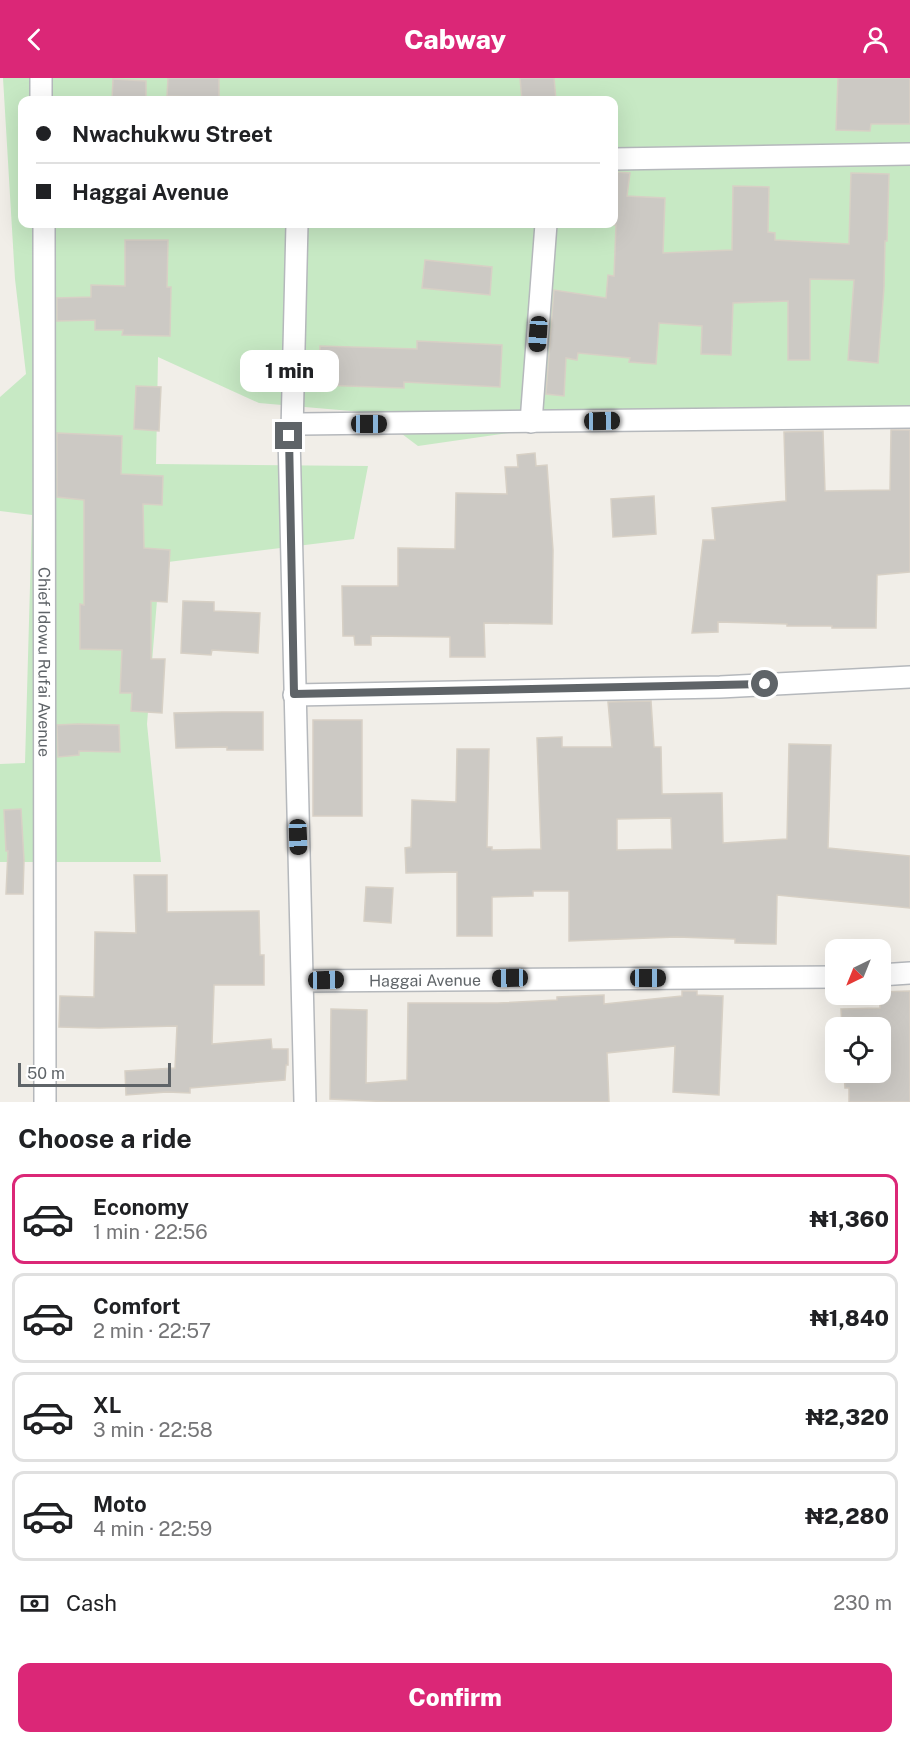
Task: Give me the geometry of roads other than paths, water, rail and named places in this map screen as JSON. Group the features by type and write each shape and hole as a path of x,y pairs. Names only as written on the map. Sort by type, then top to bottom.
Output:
{"street":[{"path":"41,78 41,96"},
{"path":"618,159 910,154"},
{"name":"Chief Idowu Rufai Avenue","path":"44,228 45,1102"},
{"path":"297,228 290,433 294,694 305,1102"},
{"path":"531,422 546,228"},
{"path":"290,433 300,424 910,417"},
{"path":"294,694 720,687 910,677"},
{"path":"891,974 910,973"},
{"name":"Haggai Avenue","path":"303,981 825,977"}]}
